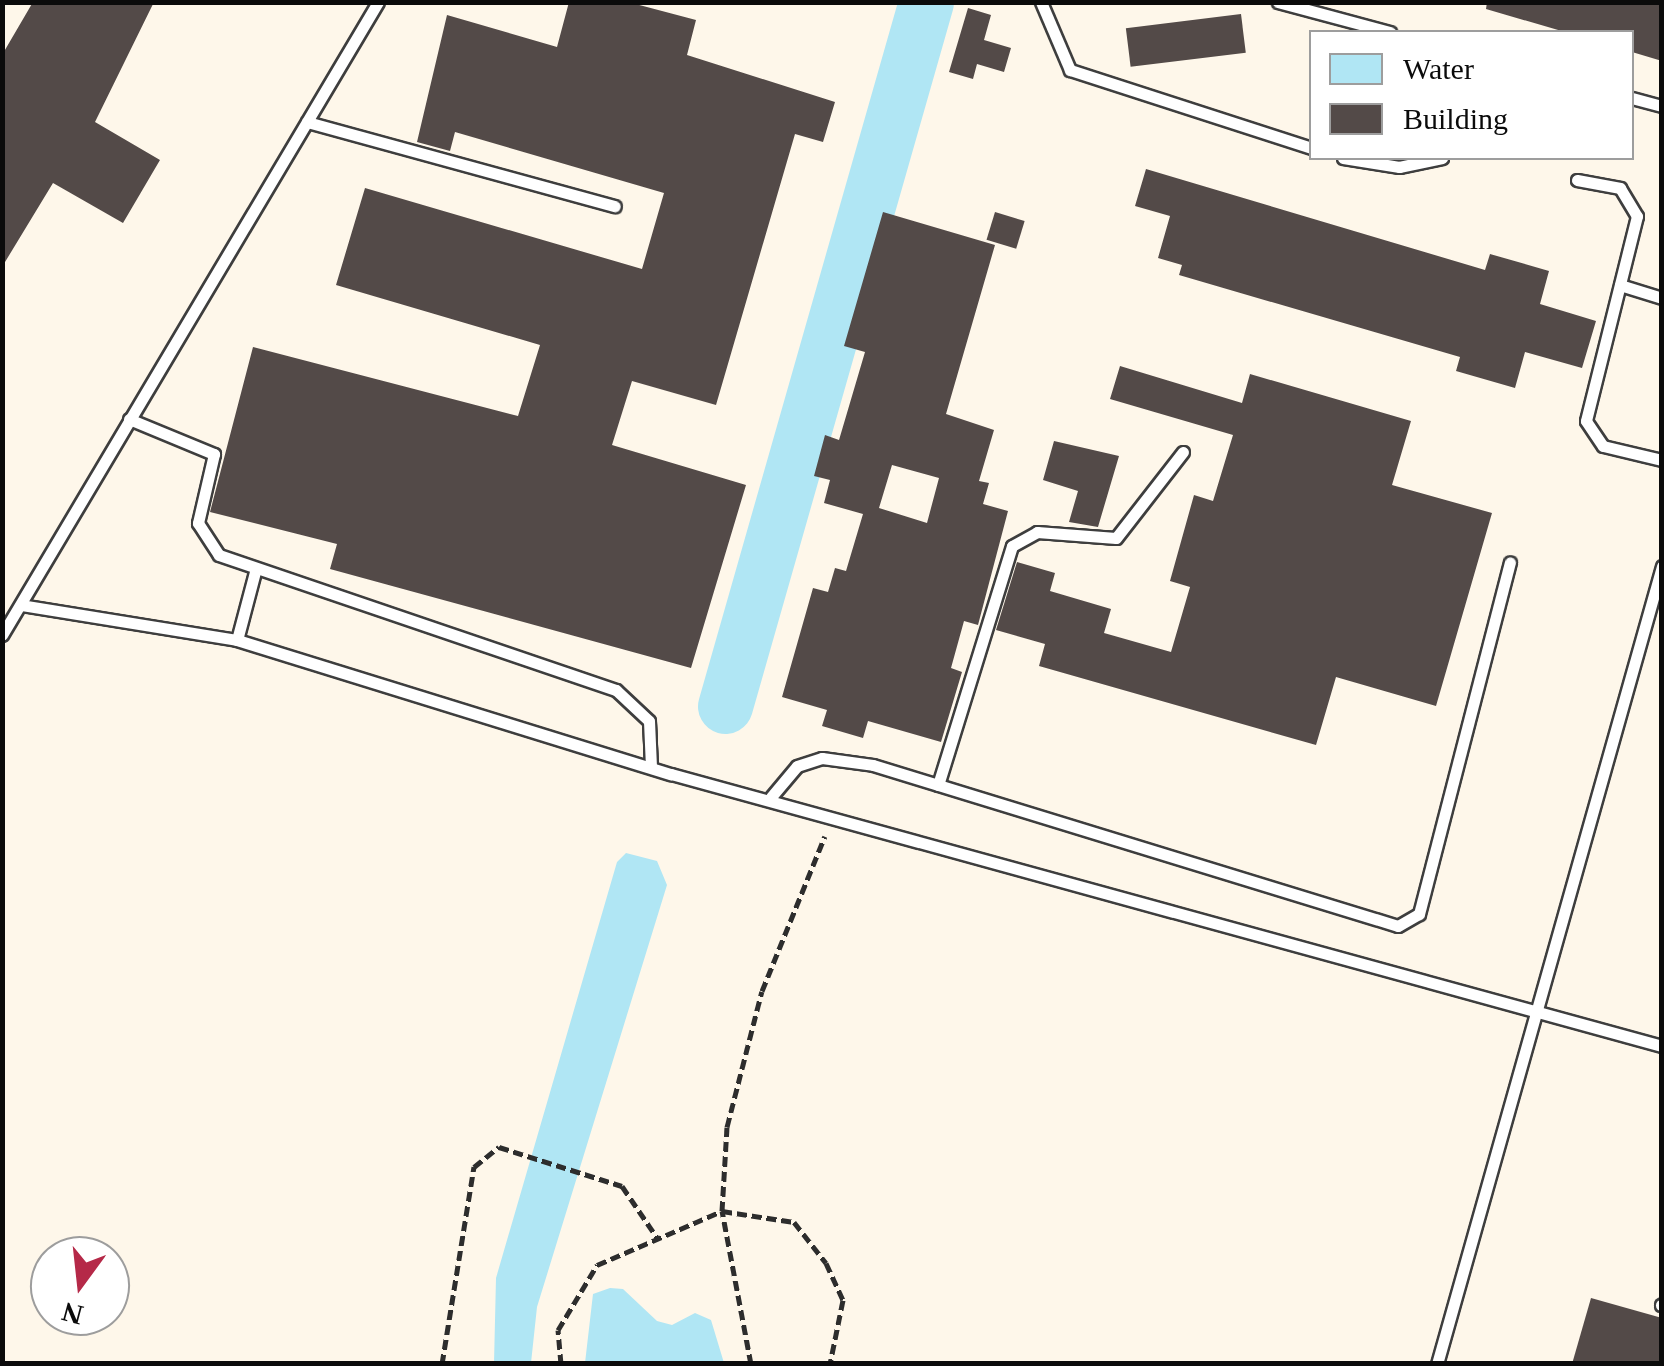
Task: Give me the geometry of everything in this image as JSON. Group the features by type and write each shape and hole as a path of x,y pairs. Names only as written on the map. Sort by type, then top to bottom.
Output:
{"lane":[{"path":"2,635 378,2"},
{"path":"1041,2 1070,70 1309,147"},
{"path":"1278,2 1383,30"},
{"path":"1634,99 1662,106"},
{"path":"307,122 615,206"},
{"path":"1355,160 1399,167 1432,160"},
{"path":"1577,180 1620,188 1632,198 1638,216 1586,421 1603,446 1662,460"},
{"path":"1620,285 1662,298"},
{"path":"128,420 214,454 200,538 219,555 616,690 649,721 651,767"},
{"path":"938,785 1012,546 1037,532 1116,538 1183,452"},
{"path":"771,797 797,766 822,758 938,785 1385,924 1410,922 1419,914 1510,564"},
{"path":"1436,1364 1540,1010 1662,566"},
{"path":"237,640 256,568"},
{"path":"21,605 237,640 672,774 834,814 1662,1046"}],"path":[{"path":"751,1364 722,1211 727,1128 762,991 834,814"},
{"path":"442,1364 474,1166 499,1147 622,1186 658,1239"},
{"path":"561,1364 558,1330 574,1294 597,1265 722,1211 794,1222 826,1262 842,1300 830,1364"}],"water":[{"path":"626,853 657,861 667,885 537,1307 531,1363 494,1363 496,1278 617,862"},
{"path":"610,1288 623,1289 657,1321 672,1325 695,1313 711,1320 724,1363 585,1363 593,1294"}],"building":[{"path":"33,2 154,2 95,122 160,160 123,223 53,183 2,267 2,55"},
{"path":"569,2 628,2 696,20 687,55 835,102 823,142 795,134 716,405 632,381 612,445 746,485 691,668 330,569 337,544 210,512 253,347 518,416 540,345 336,285 365,188 642,269 664,193 455,132 450,151 417,142 447,15 557,47"},
{"path":"1487,2 1662,2 1662,61 1634,53 1634,30 1558,30 1486,9"},
{"path":"968,8 991,15 984,40 1011,48 1004,72 977,64 973,79 949,72"},
{"path":"1241,14 1246,53 1131,67 1126,28"},
{"path":"1146,169 1485,270 1490,254 1549,271 1540,304 1596,321 1582,368 1525,352 1515,388 1456,371 1460,357 1179,275 1182,265 1158,258 1170,216 1135,206"},
{"path":"883,212 995,245 946,414 994,430 979,481 989,483 983,504 1008,511 978,625 964,621 951,668 962,672 941,742 868,721 863,738 822,726 827,710 782,697 813,588 828,592 835,568 846,571 863,514 824,503 830,480 814,476 825,435 839,440 865,352 844,346","holes":["892,465 939,478 927,523 879,508"]},
{"path":"995,212 1025,221 1016,249 987,240"},
{"path":"1120,366 1242,403 1250,374 1411,421 1392,485 1492,513 1436,706 1336,677 1316,745 1039,666 1045,644 996,630 1017,562 1055,573 1050,591 1111,609 1104,633 1171,652 1190,587 1170,581 1194,495 1213,501 1233,435 1110,399"},
{"path":"1054,441 1119,456 1098,527 1069,522 1078,491 1043,480"},
{"path":"1591,1298 1662,1318 1662,1364 1572,1364"}],"waterway":[{"path":"725,706 926,2"}]}
